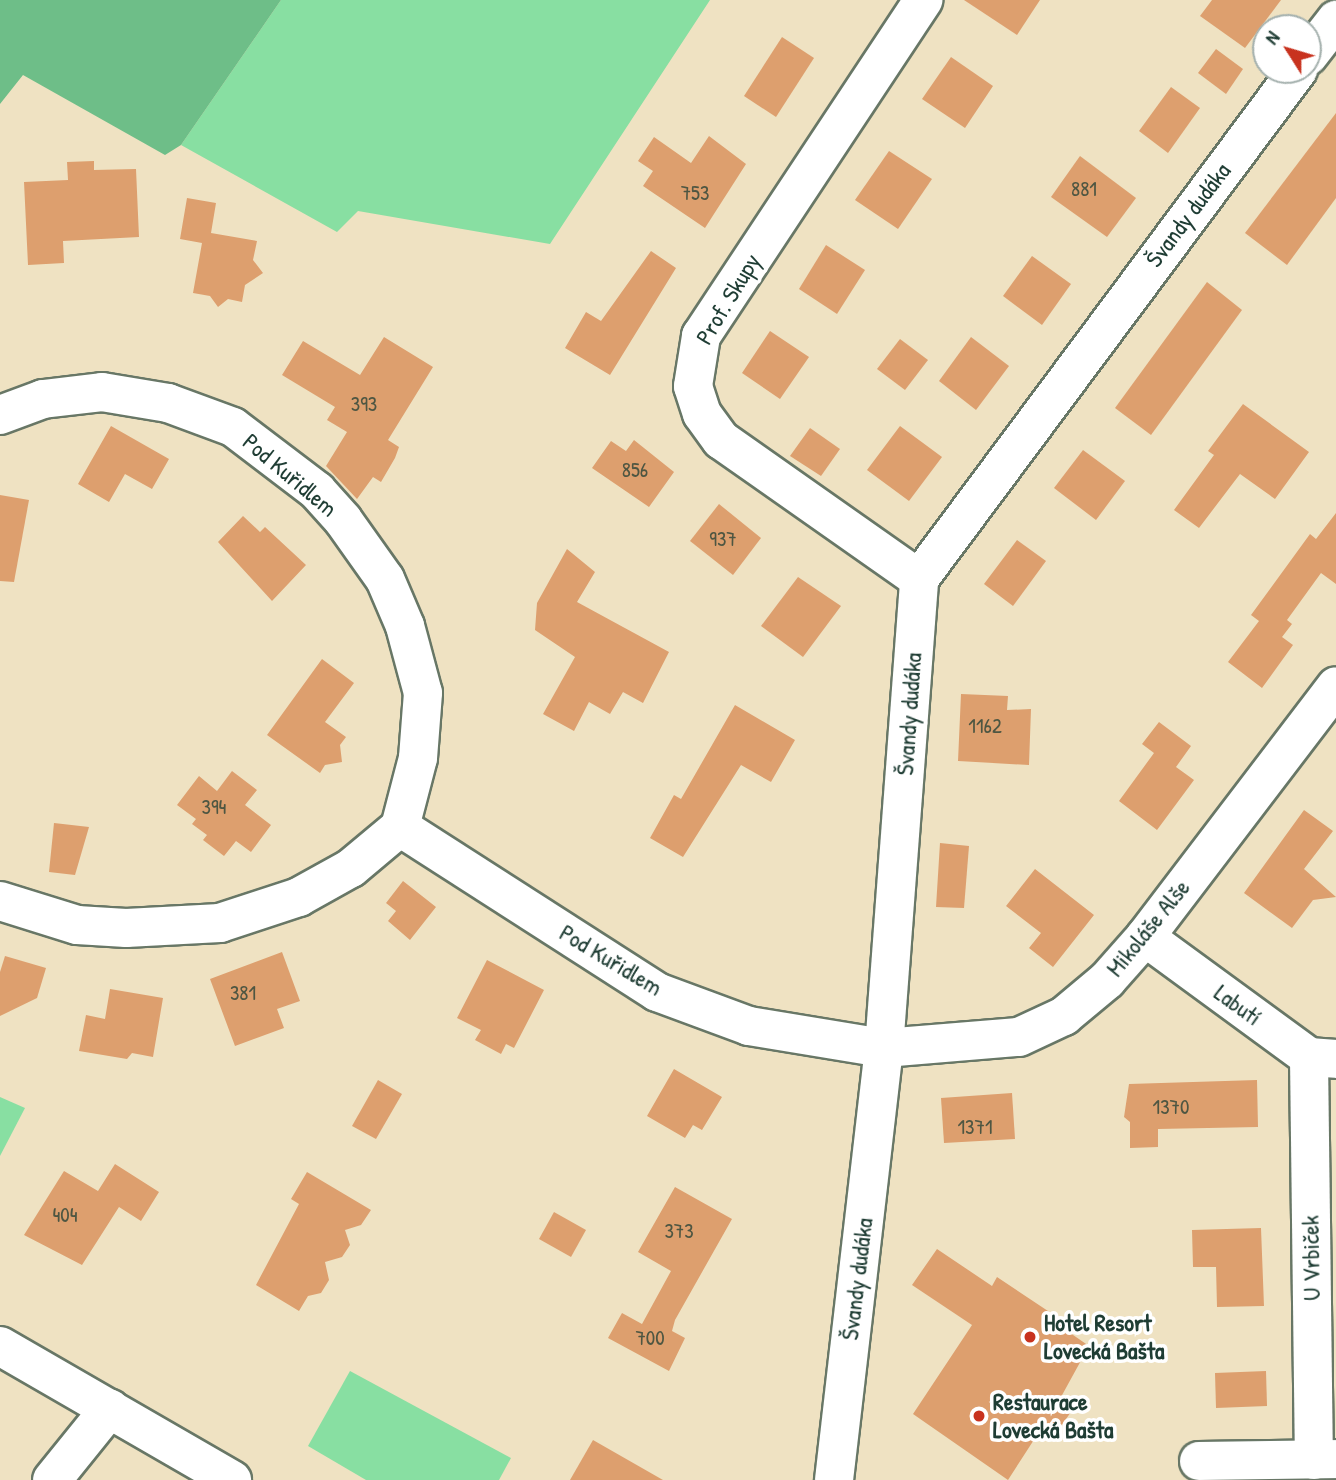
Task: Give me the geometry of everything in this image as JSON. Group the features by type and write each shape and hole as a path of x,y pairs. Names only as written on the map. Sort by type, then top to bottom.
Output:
{"street":[{"name":"Prof. Skupy","path":"919,579 721,440 702,414 694,386 701,336 923,0"},
{"path":"1322,38 1336,20"},
{"name":"Švandy dudáka","path":"834,1480 884,1048 919,579 1288,84"},
{"name":"Pod Kuřidlem","path":"0,415 43,399 102,392 168,403 233,427 317,491 385,579 405,626 423,693 418,758 400,827 657,992 749,1026 884,1048"},
{"name":"Mikoláše Alše","path":"884,1048 1019,1037 1041,1029 1087,999 1145,937 1336,685"},
{"path":"0,901 77,925 126,928 220,923 299,897 351,868 400,827"},
{"name":"Labutí","path":"1145,937 1322,1058"},
{"name":"U Vrbiček","path":"1322,1058 1325,1460"},
{"path":"0,1346 232,1480"},
{"path":"52,1480 110,1408"},
{"path":"1199,1461 1325,1460"}],"green space":[{"path":"0,0 281,0 181,145 165,155 23,75 0,104"},
{"path":"281,0 710,0 550,244 358,211 337,232 181,145"},
{"path":"0,1097 25,1108 0,1156"},
{"path":"350,1371 511,1458 499,1480 366,1480 308,1446"}],"building":[{"path":"964,0 1040,0 1017,35"},
{"path":"1212,0 1281,0 1270,14 1252,14 1252,39 1245,48 1200,16"},
{"path":"782,37 814,58 776,117 744,96"},
{"path":"1216,49 1243,69 1226,94 1198,73"},
{"path":"951,57 993,86 965,128 922,99"},
{"path":"1171,87 1200,108 1168,153 1139,131"},
{"path":"1336,113 1336,198 1287,265 1245,233"},
{"path":"709,136 746,164 705,228 643,186 653,171 638,161 654,137 691,163"},
{"path":"889,151 932,179 898,229 855,200"},
{"path":"1080,156 1136,198 1107,237 1051,197"},
{"path":"94,161 94,170 136,169 139,237 63,241 64,263 28,265 24,182 68,180 67,162"},
{"path":"187,198 216,203 211,233 257,241 253,260 263,273 245,285 242,302 228,299 218,307 210,296 193,293 202,243 180,239"},
{"path":"826,245 865,270 837,314 799,289"},
{"path":"651,251 676,268 610,375 565,348 586,312 601,321"},
{"path":"1032,256 1071,284 1042,325 1003,296"},
{"path":"1207,282 1242,310 1151,435 1115,408"},
{"path":"770,331 809,357 780,399 742,373"},
{"path":"384,337 433,367 388,440 399,447 395,458 381,482 373,477 357,499 326,466 347,432 327,420 335,407 282,375 303,341 360,375"},
{"path":"971,337 1009,366 976,410 939,381"},
{"path":"900,339 928,360 905,390 877,369"},
{"path":"1243,404 1309,452 1275,499 1240,474 1199,528 1174,510 1214,455 1208,451"},
{"path":"111,426 169,459 152,489 125,474 109,502 78,484"},
{"path":"900,426 942,457 909,501 867,470"},
{"path":"810,428 840,449 821,476 790,456"},
{"path":"634,440 674,472 649,507 592,468 611,441 626,451"},
{"path":"1083,450 1125,481 1096,520 1054,488"},
{"path":"0,495 29,500 14,582 0,581"},
{"path":"719,504 761,538 733,575 690,541"},
{"path":"1336,513 1336,584 1321,573 1287,620 1292,624 1282,637 1293,645 1262,688 1228,662 1259,621 1251,615 1310,534 1316,539"},
{"path":"243,516 260,532 265,527 306,565 272,601 218,542"},
{"path":"1017,540 1046,561 1013,606 984,584"},
{"path":"567,549 595,572 577,602 669,652 643,703 623,692 610,714 589,702 574,731 543,714 575,657 535,630 537,603"},
{"path":"798,577 841,606 803,657 761,626"},
{"path":"322,659 354,683 325,722 346,737 340,745 342,762 325,765 320,773 267,735"},
{"path":"961,694 1008,696 1007,710 1031,709 1029,765 958,761"},
{"path":"735,705 795,740 771,782 741,765 683,857 650,838 674,795 681,799"},
{"path":"1159,722 1191,746 1176,767 1194,780 1157,830 1119,801 1154,753 1142,744"},
{"path":"232,771 257,790 245,805 271,825 251,852 236,841 224,856 203,840 207,835 192,824 196,819 177,805 199,776 217,791"},
{"path":"1304,810 1333,831 1304,869 1336,897 1313,900 1292,928 1244,893"},
{"path":"54,823 89,827 75,875 49,872"},
{"path":"940,843 969,846 964,908 936,907"},
{"path":"1035,869 1094,915 1053,967 1029,948 1041,933 1006,906"},
{"path":"403,881 436,907 410,940 388,921 396,911 386,903"},
{"path":"282,952 300,1001 277,1009 284,1028 235,1046 210,979"},
{"path":"5,956 46,968 37,998 0,1016 0,972"},
{"path":"487,960 544,990 514,1048 506,1044 501,1054 475,1040 481,1030 457,1018"},
{"path":"110,989 163,998 153,1057 132,1053 127,1059 79,1051 86,1015 105,1019"},
{"path":"674,1069 722,1097 702,1130 693,1125 685,1138 647,1116"},
{"path":"378,1080 402,1094 376,1139 352,1126"},
{"path":"1257,1080 1258,1127 1158,1129 1158,1147 1130,1148 1130,1122 1124,1117 1129,1084"},
{"path":"1012,1093 1015,1139 944,1143 941,1098"},
{"path":"115,1164 159,1192 141,1221 119,1207 82,1265 24,1235 64,1171 98,1191"},
{"path":"307,1172 371,1210 361,1225 345,1230 350,1245 342,1257 325,1262 329,1280 321,1293 308,1296 299,1311 256,1285 299,1204 291,1199"},
{"path":"675,1187 732,1219 675,1320 672,1331 685,1338 669,1371 608,1338 622,1313 642,1324 671,1271 638,1252"},
{"path":"554,1212 586,1230 571,1257 539,1239"},
{"path":"1261,1228 1264,1306 1217,1307 1216,1267 1193,1267 1192,1230"},
{"path":"937,1249 992,1286 997,1277 1066,1323 1063,1328 1089,1346 1061,1397 1075,1406 1051,1441 1039,1432 1008,1480 913,1414 972,1325 912,1285"},
{"path":"1266,1371 1267,1406 1216,1408 1215,1373"},
{"path":"593,1440 663,1480 570,1480"}],"place":[{"name":"Hotel Resort Lovecká Bašta","path":"1030,1337"},
{"name":"Restaurace Lovecká Bašta","path":"979,1416"}]}
